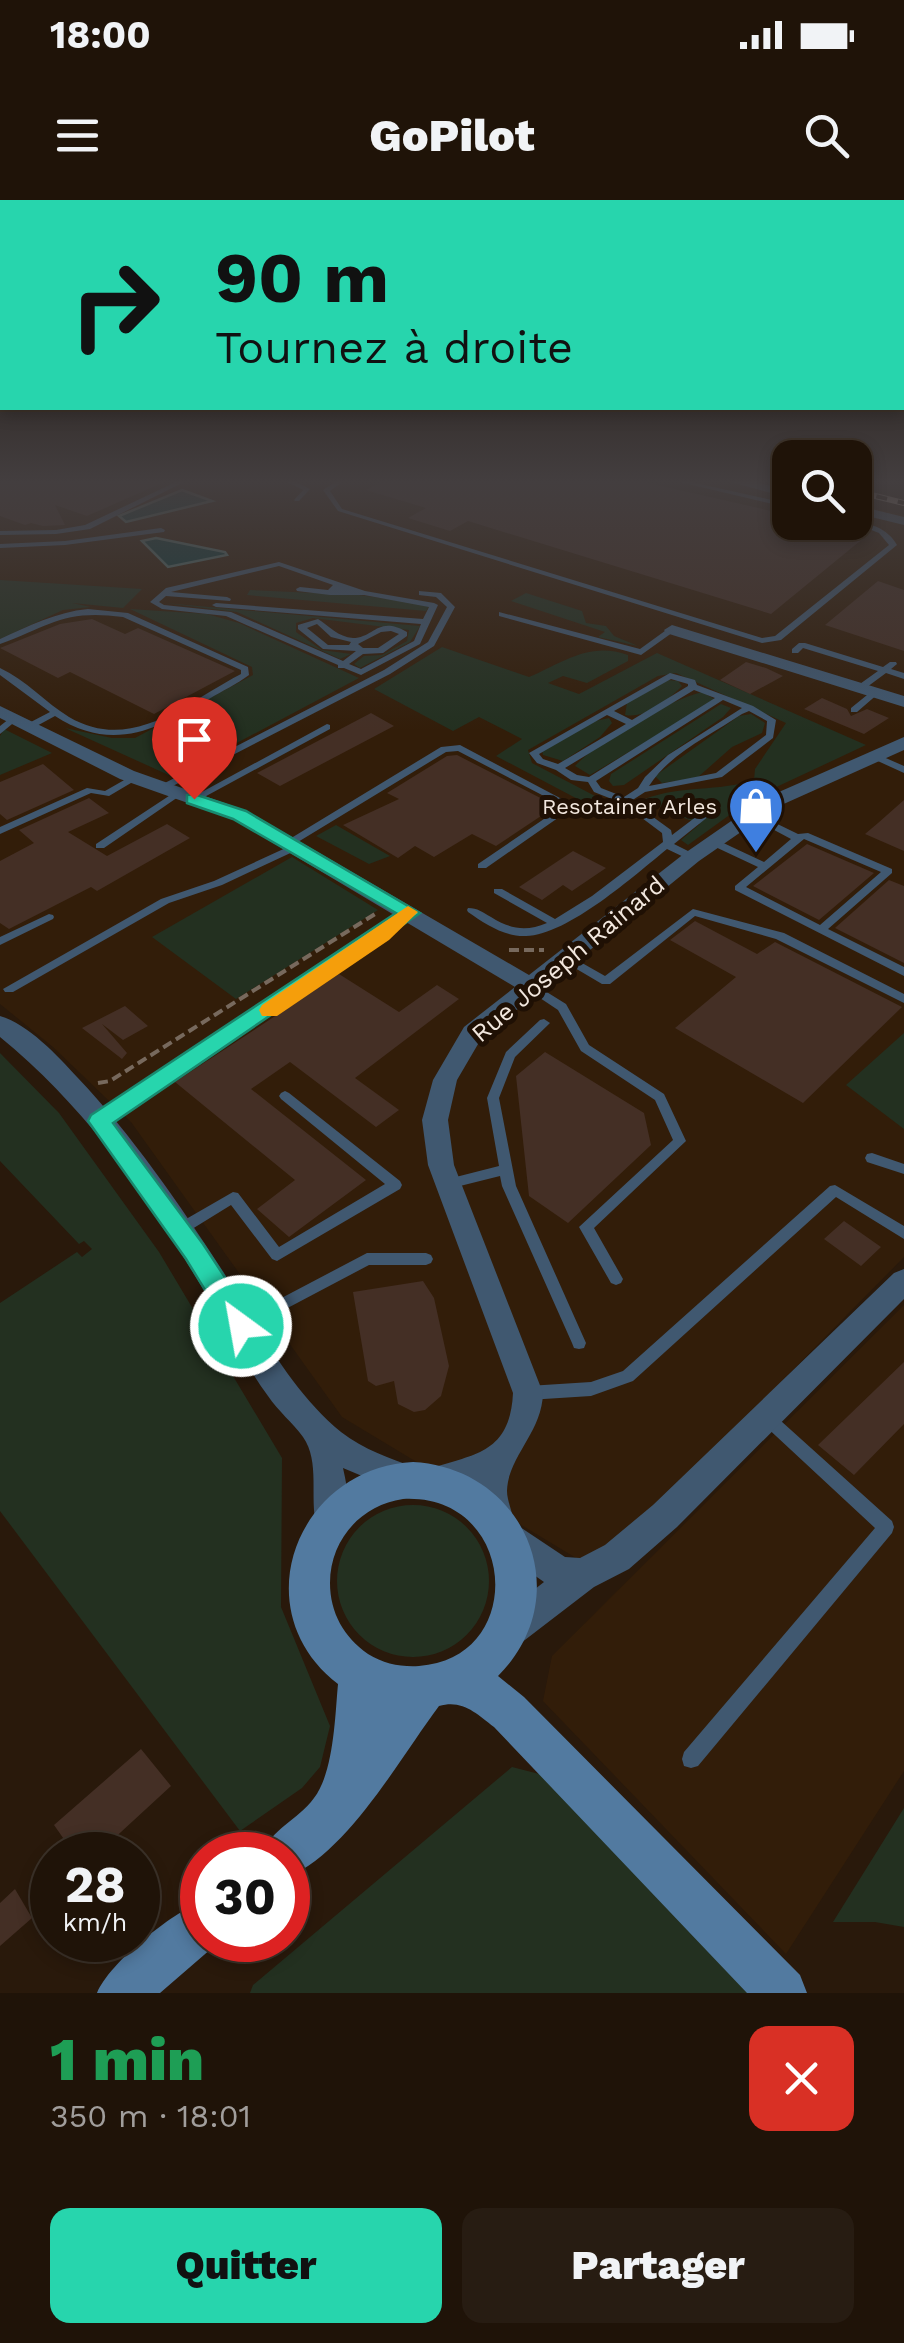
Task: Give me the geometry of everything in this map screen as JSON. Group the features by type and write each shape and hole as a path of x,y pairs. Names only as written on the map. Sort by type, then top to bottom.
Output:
{"street":[{"path":"672,630 904,702"},
{"path":"11,721 134,778 240,815 529,986"},
{"name":"Rue Joseph Rainard","path":"528,1393 441,1166 435,1120 445,1080 472,1033 692,857 770,803 904,743"},
{"path":"0,1024 58,1072 99,1121 179,1230 277,1384 320,1438 373,1471 470,1496 502,1529 560,1573 582,1575"},
{"path":"310,1833 332,1814 438,1684 495,1646 530,1612 582,1575 617,1557 904,1281"},
{"path":"331,1522 358,1497 392,1483 473,1475 498,1460 520,1434 528,1410 528,1393"},
{"path":"320,1438 333,1495 331,1522 310,1566 313,1616 323,1639 339,1660 360,1675 392,1686 438,1684 483,1692 509,1712 782,1993"},
{"path":"498,1460 492,1492 516,1567 516,1600 495,1646 496,1682 509,1712"},
{"path":"332,1814 355,1744 360,1675"},
{"path":"122,1993 180,1944"}],"lane":[{"path":"158,597 279,564 294,566 334,587"},
{"path":"513,564 762,641 778,638 868,564"},
{"path":"100,846 178,794 431,644 451,607 438,596 341,581 334,587"},
{"path":"158,597 155,604 162,607 228,614 355,672 371,670 416,642 434,605 334,587 300,589"},
{"path":"158,597 429,619"},
{"path":"0,642 70,611 108,612 245,669 246,675 203,696 189,708 125,737 74,724 0,671"},
{"path":"502,614 642,652 672,630"},
{"path":"310,621 380,629 399,629 404,635 380,652 326,646 300,628 310,621"},
{"path":"321,622 334,635 357,647"},
{"path":"341,666 380,629"},
{"path":"795,652 802,645 904,676"},
{"path":"854,710 882,671 893,664"},
{"path":"694,688 692,682 670,676 534,753 540,761 574,778 591,780 722,697"},
{"path":"559,768 694,688 772,720 770,736 719,775 642,790 625,801"},
{"path":"642,790 647,779 668,762 750,708"},
{"path":"608,710 632,724"},
{"path":"11,721 58,711"},
{"path":"178,794 327,727"},
{"path":"9,989 165,901 218,883 291,845 444,748 460,748 570,806 482,866"},
{"path":"872,756 904,770"},
{"path":"0,831 90,790 106,794 134,778"},
{"path":"591,780 597,790 625,801 667,832 669,846"},
{"path":"472,910 501,928 530,933 556,924 669,846 716,806"},
{"path":"753,816 798,838"},
{"path":"904,879 804,835 739,888 904,972"},
{"path":"714,842 766,867"},
{"path":"669,846 692,857"},
{"path":"822,930 888,871"},
{"path":"498,891 556,924"},
{"path":"564,958 606,981 693,912 780,936 904,999"},
{"path":"99,1121 410,913"},
{"path":"0,941 49,917"},
{"path":"529,986 562,1006 585,1048 660,1097 680,1140 586,1227 616,1280"},
{"path":"544,1022 510,1056 493,1098 509,1186 579,1343"},
{"path":"179,1230 233,1197 276,1255 395,1185 286,1096"},
{"path":"872,1158 904,1169"},
{"path":"448,1184 506,1168"},
{"path":"528,1393 592,1390 628,1376 835,1190 904,1233"},
{"path":"241,1326 367,1258 426,1259"},
{"path":"691,1759 886,1527 766,1417"}],"path":[{"path":"88,1085 110,1081 384,908"}],"shaded area":[{"path":"0,564 904,564 904,1257 596,1570 342,1417 131,1122 53,1047 0,1004"},
{"path":"904,1305 904,1771 786,1954 543,1701 552,1656"}],"green space":[{"path":"0,580 142,589 123,608 72,603 91,607 63,610 0,639"},
{"path":"250,590 359,595 430,605 426,611 247,595"},
{"path":"526,593 582,611 586,623 606,626 614,636 638,646 598,637 605,632 511,601"},
{"path":"165,603 420,626 410,642 360,668 354,664 364,656 382,655 407,641 409,630 313,618 296,623 296,632 322,650 351,654 340,659 237,612"},
{"path":"130,609 207,614 239,623 359,678 173,777 65,728 112,738 135,738 253,675 252,667"},
{"path":"442,647 529,677 589,652 628,655 628,661 587,683 563,676 548,683 579,694 657,653 866,745 753,798 688,845 681,840 700,824 679,816 700,801 687,794 665,809 645,799 754,780 755,769 786,723 676,673 658,676 528,750 532,763 618,808 606,814 496,756 522,739 479,717 453,731 374,689"},
{"path":"668,680 678,681 682,686 648,711 625,715 627,703"},
{"path":"702,692 716,700 590,775 575,766 634,723"},
{"path":"721,704 731,708 723,717 624,785 613,786 609,781 611,774"},
{"path":"751,714 765,723 762,733 732,747 697,778 662,783 655,776 739,716"},
{"path":"609,718 612,723 600,737 563,761 543,755 542,750 595,721"},
{"path":"4,729 52,753 0,775 0,736"},
{"path":"336,825 390,856 369,864 316,836"},
{"path":"292,857 378,910 236,999 152,937"},
{"path":"904,1033 904,1129 846,1085"},
{"path":"0,1053 59,1113 159,1252 282,1458 281,1607 330,1726 320,1767 302,1788 240,1831 0,1511 0,1303 77,1252 82,1257 92,1249 84,1241 79,1244 0,1161"},
{"path":"413,1505 442,1511 467,1527 483,1552 489,1581 483,1610 467,1635 442,1651 413,1657 384,1651 359,1635 343,1610 337,1581 343,1552 359,1527 384,1511"},
{"path":"512,1767 547,1776 751,1993 250,1993 253,1985 280,1962 310,1962 310,1937"},
{"path":"904,1808 904,1927 833,1922"}],"building":[{"path":"607,564 832,564 771,614"},
{"path":"878,581 904,590 904,651 825,625"},
{"path":"92,619 125,634 138,628 235,671 154,714 70,672 58,678 0,648 60,624"},
{"path":"746,662 783,676 750,694 720,680"},
{"path":"822,698 847,709 851,716 867,709 889,718 864,734 804,709"},
{"path":"371,713 394,726 280,786 257,773"},
{"path":"457,755 556,806 496,846 472,834 434,857 415,846 398,858 343,825 399,799 387,793 447,756"},
{"path":"43,764 74,790 7,820 0,814 0,782"},
{"path":"89,798 109,813 68,832 107,856 167,824 190,838 97,891 91,887 9,929 0,923 0,861 34,843 19,830"},
{"path":"904,800 904,851 865,834 878,823"},
{"path":"807,844 874,873 819,920 753,886"},
{"path":"573,851 606,868 572,891 563,885 542,900 519,887"},
{"path":"889,880 904,886 904,963 835,928"},
{"path":"695,921 757,954 775,942 902,1007 803,1103 675,1028 736,977 670,940"},
{"path":"339,974 399,1012 437,985 459,999 355,1078 399,1110 376,1127 290,1062 251,1089 366,1180 289,1237 257,1209 295,1180 175,1082"},
{"path":"125,1006 148,1026 123,1040 102,1024 127,1053 122,1059 82,1028"},
{"path":"545,1052 644,1113 651,1145 568,1223 529,1196 516,1076"},
{"path":"844,1221 881,1247 861,1266 824,1239"},
{"path":"423,1281 434,1298 449,1366 441,1396 425,1410 414,1412 398,1404 394,1381 376,1386 368,1381 353,1292"},
{"path":"904,1362 904,1424 854,1475 818,1445"},
{"path":"141,1749 171,1786 121,1832 59,1832 54,1825"},
{"path":"15,1889 30,1920 0,1946 0,1903"}],"slow traffic":[{"path":"269,1010 382,935 408,912"}],"place":[{"name":"Resotainer Arles","path":"756,855"}],"route":[{"path":"194,799 240,815 410,913 99,1121 194,1251 241,1326"}]}
